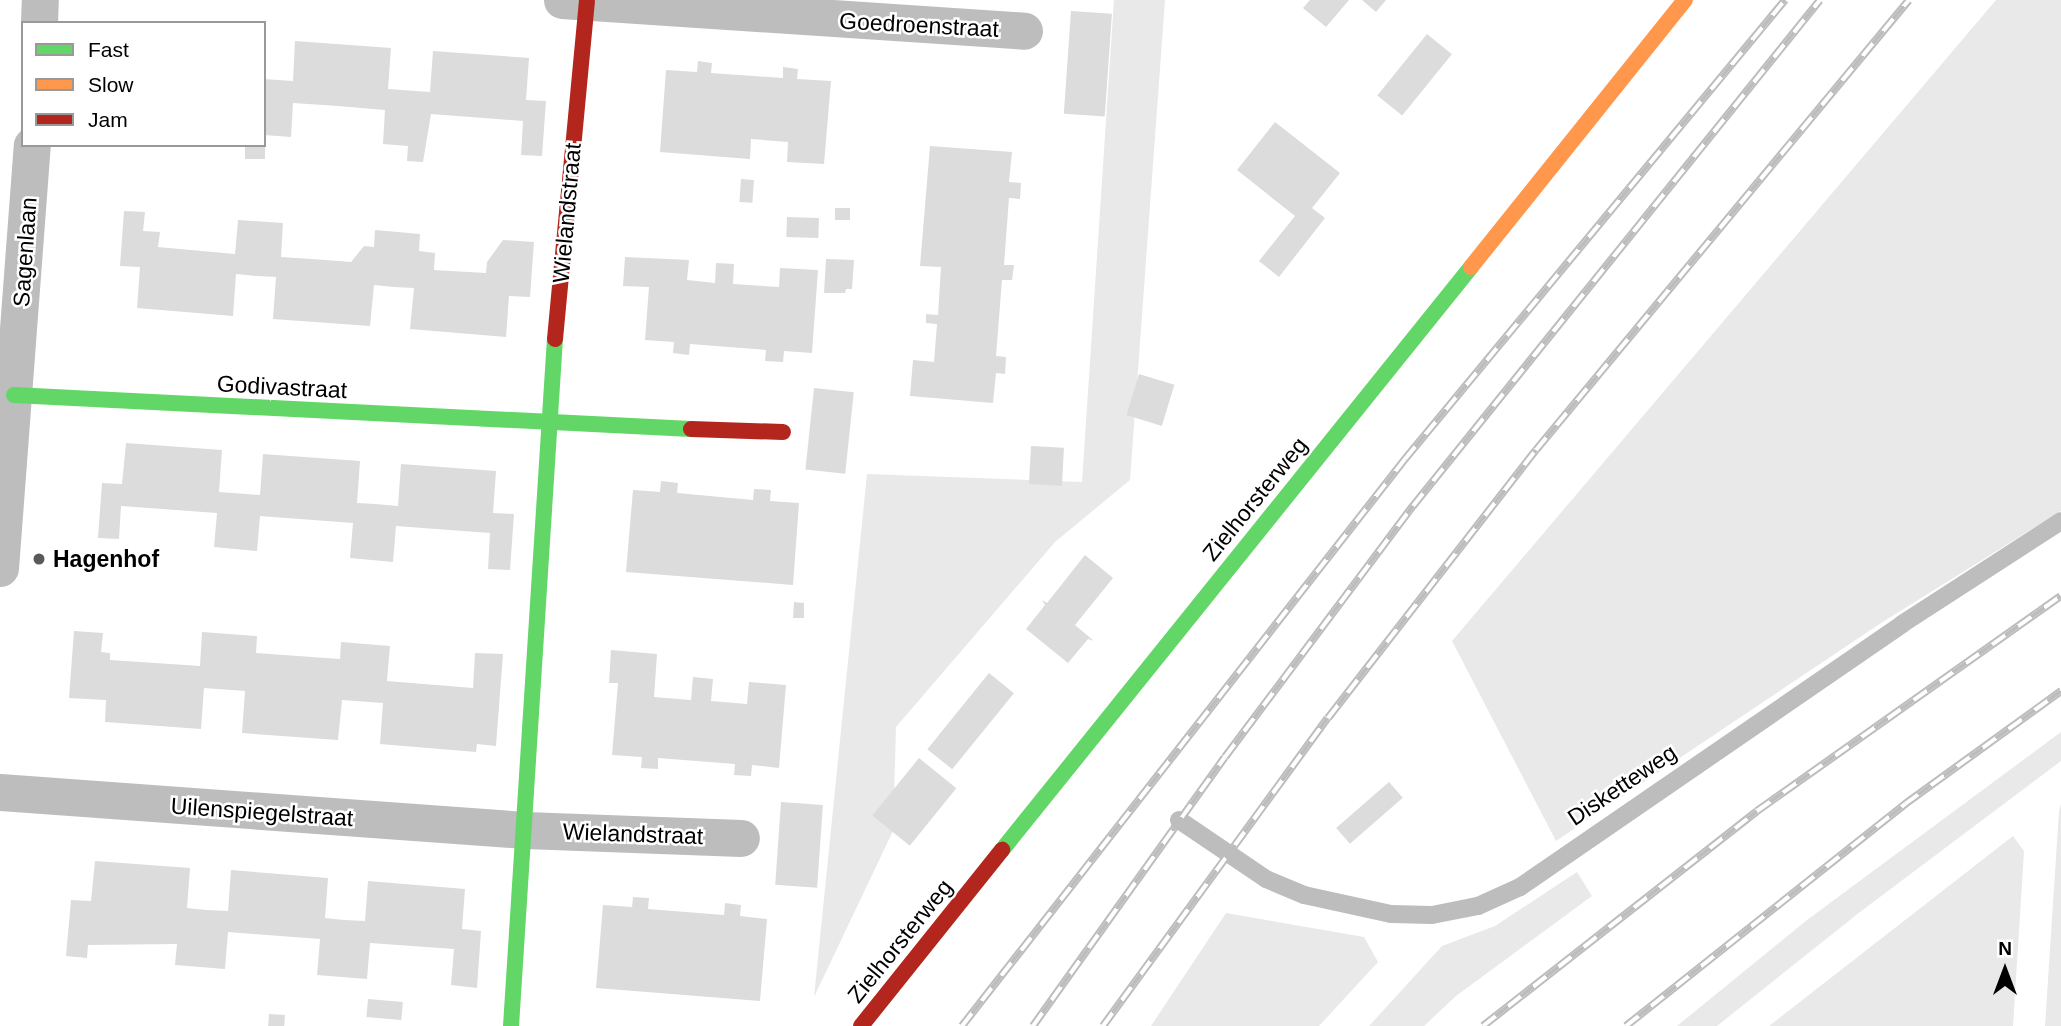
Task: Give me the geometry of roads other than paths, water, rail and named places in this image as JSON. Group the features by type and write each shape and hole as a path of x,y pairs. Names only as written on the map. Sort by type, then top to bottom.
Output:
{"street":[{"path":"39,21 40,0"},
{"name":"Zielhorsterweg","path":"861,1026 1685,0"},
{"name":"Goedroenstraat","path":"574,1 1024,31"},
{"name":"Wielandstraat","path":"511,1026 574,1"},
{"name":"Sagenlaan","path":"0,568 14,395 14,227 32,147"},
{"name":"Godivastraat","path":"14,395 547,424"},
{"path":"547,424 783,432"},
{"name":"Uilenspiegelstraat","path":"0,792 525,830"},
{"name":"Wielandstraat","path":"525,830 741,838"}],"lane":[{"name":"Disketteweg","path":"1179,820 1266,879 1304,895 1391,914 1432,915 1478,906 1520,887 1868,647 2061,521"}],"railway":[{"path":"962,1026 1405,459 1785,0"},
{"path":"1033,1026 1225,757 1413,506 1820,0"},
{"path":"1103,1026 1328,718 1536,450 1909,0"},
{"path":"1483,1026 1757,811 2061,596"},
{"path":"1626,1026 1905,804 2061,691"}],"place":[{"name":"Hagenhof","path":"39,559"}]}
